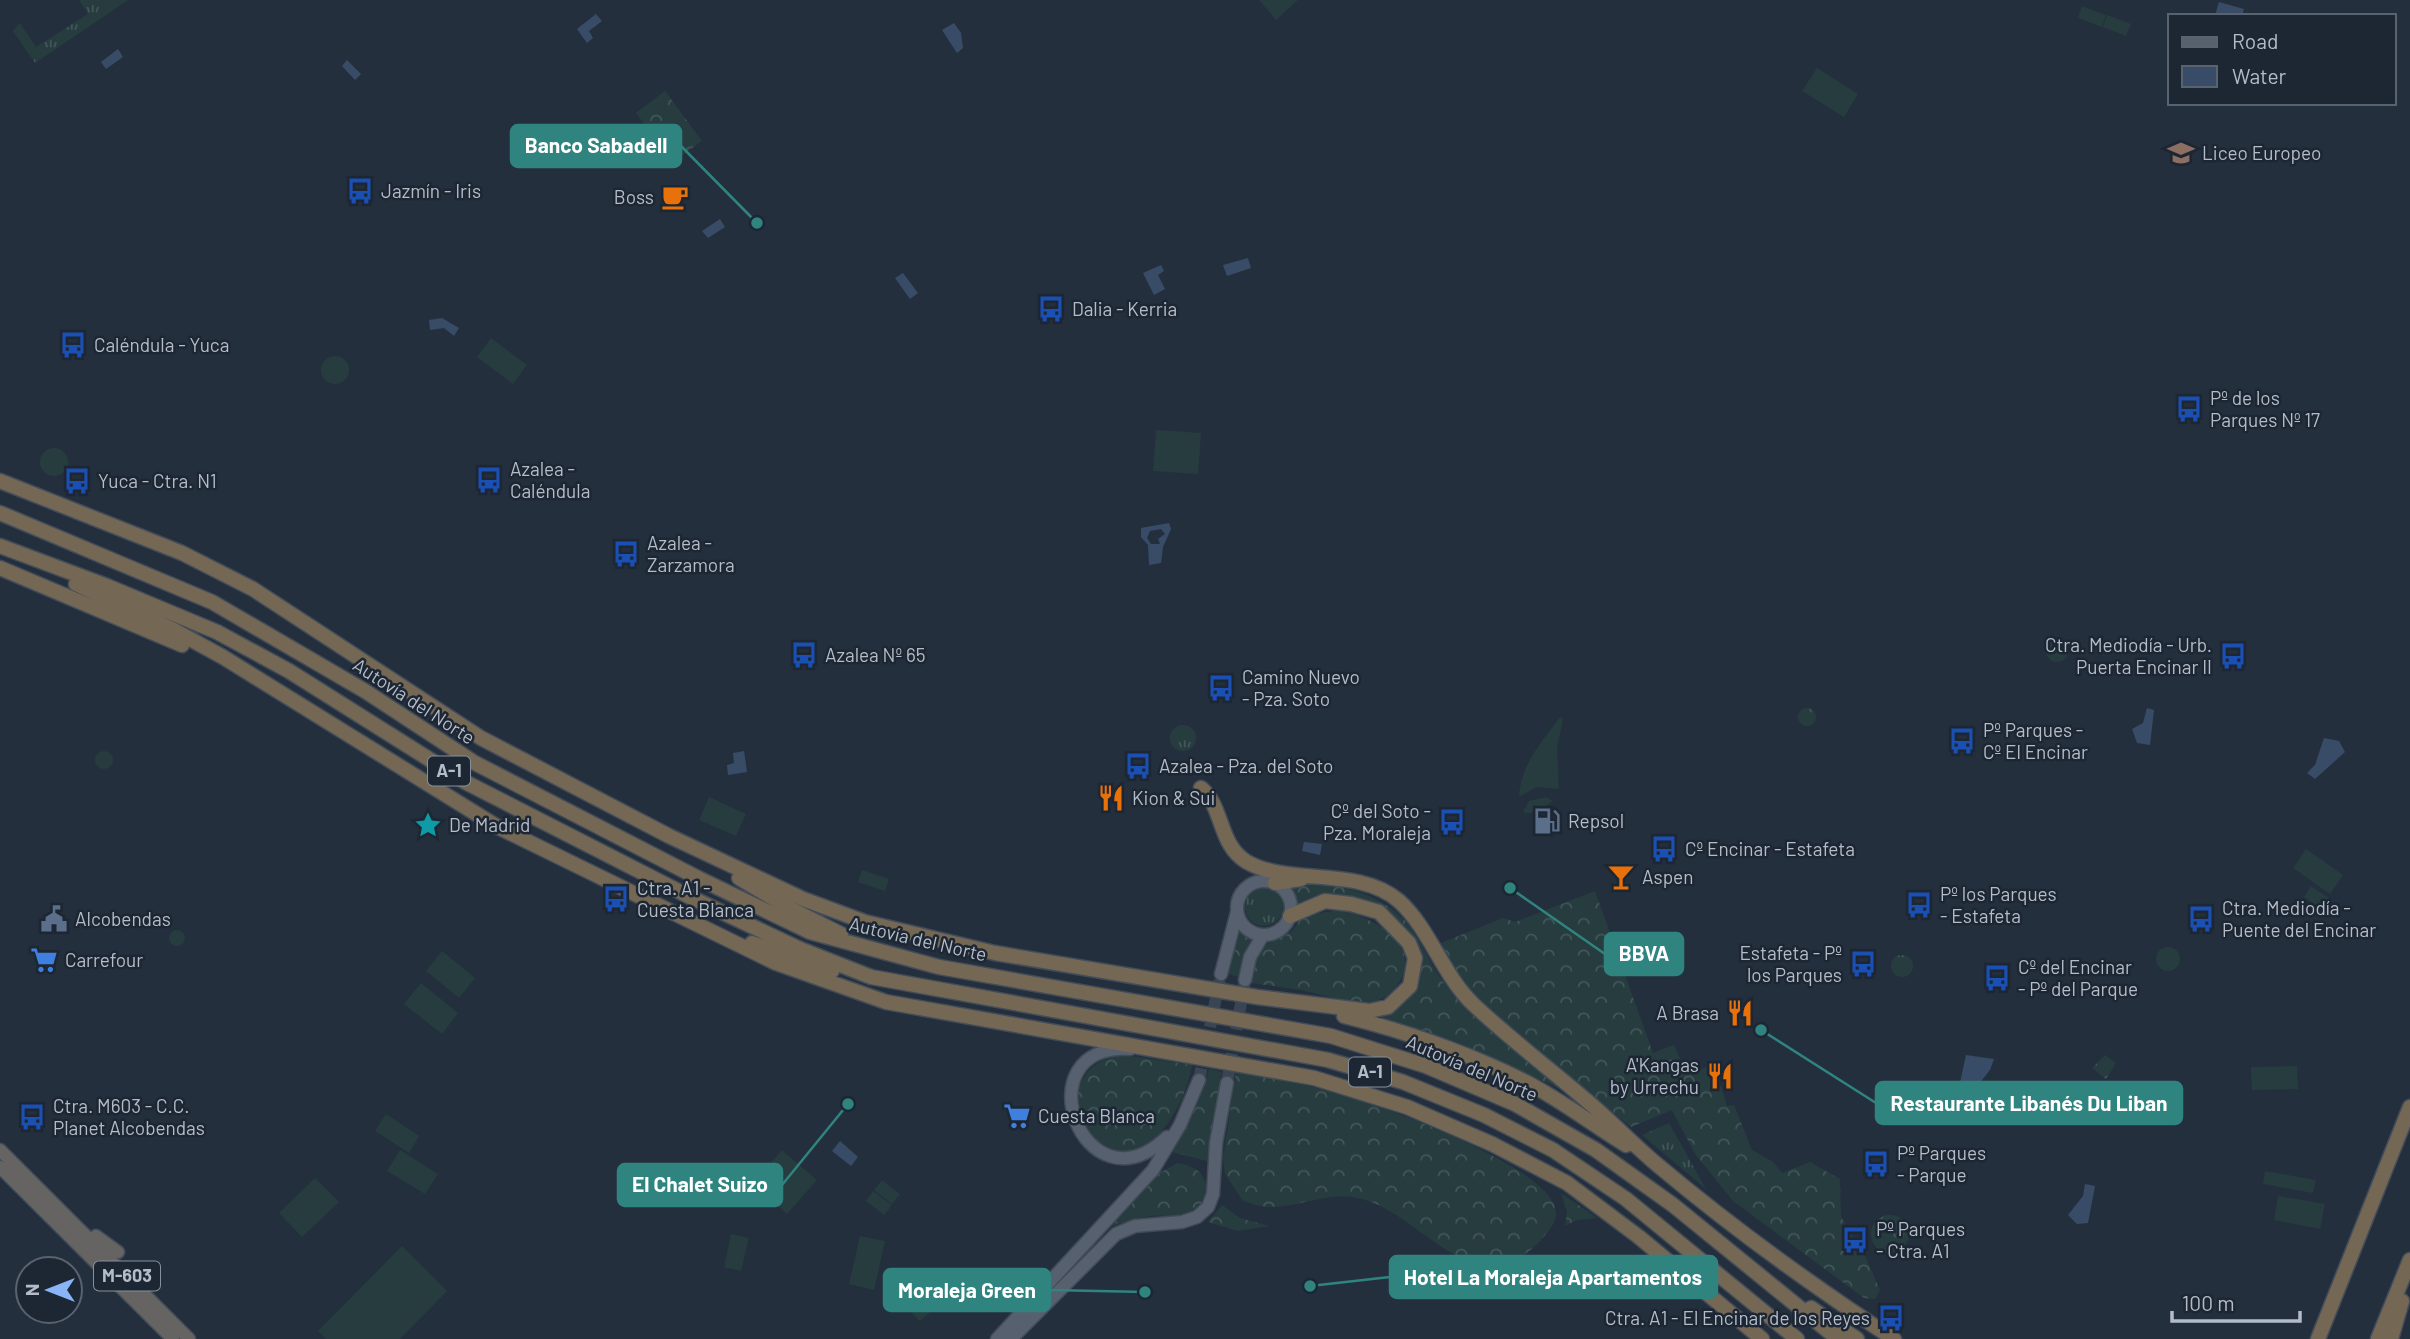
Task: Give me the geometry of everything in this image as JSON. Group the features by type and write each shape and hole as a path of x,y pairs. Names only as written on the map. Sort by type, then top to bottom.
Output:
{"highway":[{"path":"1,482 183,553 253,589 481,738 669,836 803,899 866,922 927,939 1282,1000 1369,1011 1388,1007 1399,999 1414,974 1415,958 1409,943 1379,912 1351,904 1325,901 1290,916"},
{"name":"Autovía del Norte","path":"0,513 212,602 365,691 475,763 700,879 810,932 939,967 1331,1036 1426,1066 1515,1104 1596,1150 1672,1205 1786,1294 1838,1339"},
{"name":"Autovía del Norte","path":"0,546 107,586 217,632 289,671 467,783 690,897 800,948 871,977 1328,1060 1403,1082 1484,1115 1563,1157 1626,1199 1797,1339"},
{"path":"29,558 63,578 172,629 496,826 776,963 887,1002 1314,1078 1407,1107 1492,1144 1616,1226 1639,1237 1762,1339"},
{"path":"0,568 170,638 279,692"},
{"path":"1201,788 1208,794 1227,841 1245,861 1271,870 1326,876 1355,883 1396,899 1415,918 1442,964 1471,1002 1660,1167 1821,1291 1894,1339"},
{"path":"669,836 793,910 880,953"},
{"path":"529,842 551,848 738,938 851,977 871,977"},
{"path":"1275,883 1310,878 1355,883"},
{"path":"1282,1000 1396,1029 1463,1053 1528,1084 1660,1167"},
{"path":"2318,1339 2410,1107"},
{"name":"M-603","path":"0,1150 189,1339"},
{"name":"M-603","path":"0,1167 173,1339"},
{"path":"64,1214 118,1252"},
{"path":"2378,1339 2410,1259"},
{"path":"2391,1339 2410,1280"},
{"path":"1786,1294 1830,1318 1857,1339"}],"main road":[{"path":"1221,974 1242,891 1251,884 1267,880 1285,891 1291,903 1290,916 1284,926 1275,933 1263,935 1246,928 1237,912"},
{"path":"1245,980 1251,957 1263,935"},
{"path":"1178,1052 1121,1049 1090,1058 1078,1072 1070,1104 1074,1123 1084,1138 1099,1152 1119,1157 1137,1157 1157,1147 1180,1125"},
{"path":"997,1339 1153,1170 1180,1125 1199,1080"},
{"path":"1012,1339 1116,1234 1135,1226 1190,1220 1208,1207 1213,1194 1216,1143 1227,1083"}],"green space":[{"path":"79,0 128,0 35,63 13,31 20,23 36,47 88,14"},
{"path":"1259,0 1298,0 1276,20"},
{"path":"2082,6 2106,15 2102,27 2078,18"},
{"path":"2107,15 2131,24 2126,36 2103,27"},
{"path":"1817,68 1858,94 1844,117 1802,91"},
{"path":"665,91 702,141 673,162 636,113"},
{"path":"491,338 527,365 513,384 477,357"},
{"path":"335,356 345,360 349,370 345,380 335,384 325,380 321,370 325,360"},
{"path":"1156,430 1201,433 1198,474 1153,471"},
{"path":"54,448 64,452 68,462 64,472 54,476 44,472 40,462 44,452"},
{"path":"2057,640 2065,643 2068,651 2065,659 2057,662 2049,659 2046,651 2049,643"},
{"path":"1807,708 1813,711 1816,717 1813,723 1807,726 1801,723 1798,717 1801,711"},
{"path":"1560,717 1563,719 1557,748 1559,789 1537,787 1519,797 1520,785 1528,764"},
{"path":"1183,725 1192,729 1196,738 1192,747 1183,751 1174,747 1170,738 1174,729"},
{"path":"104,751 110,754 113,760 110,766 104,769 98,766 95,760 98,754"},
{"path":"709,797 746,814 736,836 699,820"},
{"path":"1546,797 1553,801 1535,812 1523,812 1529,801"},
{"path":"2306,849 2343,875 2330,894 2293,868"},
{"path":"862,870 889,879 885,891 858,882"},
{"path":"1316,882 1362,893 1399,915 1419,940 1447,986 1518,1053 1563,1090 1457,1042 1380,1017 1396,1008 1408,996 1415,983 1419,955 1414,940 1405,926 1391,914 1375,908 1318,898 1296,906 1295,895 1286,883"},
{"path":"2311,886 2333,901 2326,912 2304,897"},
{"path":"1264,888 1277,894 1283,907 1277,920 1264,926 1251,920 1245,907 1251,894"},
{"path":"1595,891 1653,1053 1674,1045 1687,1075 1707,1067 1715,1088 1721,1086 1727,1106 1734,1105 1752,1150 1773,1162 1782,1173 1810,1162 1840,1179 1841,1217 1866,1258 1880,1290 1875,1299 1864,1298 1733,1201 1695,1154 1672,1110 1631,1127 1475,999 1436,945 1503,918 1515,922"},
{"path":"1342,910 1381,927 1400,945 1405,957 1404,970 1398,984 1390,993 1376,1001 1365,1003 1251,983 1255,962 1265,945 1291,932 1304,915"},
{"path":"1237,927 1252,939 1244,953 1239,977 1228,974"},
{"path":"174,930 180,930 185,938 183,944 174,946 169,941 169,935"},
{"path":"2168,947 2176,951 2180,959 2176,967 2168,971 2160,967 2156,959 2160,951"},
{"path":"442,951 475,978 459,998 426,971"},
{"path":"1902,955 1910,958 1913,966 1910,974 1902,977 1894,974 1891,966 1894,958"},
{"path":"421,983 458,1013 442,1034 404,1004"},
{"path":"1124,1055 1192,1065 1185,1091 1174,1115 1159,1134 1142,1147 1124,1153 1107,1148 1090,1132 1076,1103 1081,1083 1090,1069 1104,1060"},
{"path":"2105,1055 2116,1063 2106,1079 2092,1068"},
{"path":"2297,1066 2298,1089 2252,1090 2251,1067"},
{"path":"1209,1069 1222,1072 1207,1161 1172,1152 1198,1103"},
{"path":"1236,1072 1350,1097 1399,1114 1468,1144 1530,1179 1549,1197 1556,1214 1554,1221 1530,1251 1511,1262 1489,1266 1454,1255 1388,1210 1353,1197 1332,1197 1279,1207 1243,1201 1225,1174 1223,1158"},
{"path":"386,1114 419,1136 409,1153 375,1131"},
{"path":"1669,1123 1706,1189 1642,1135"},
{"path":"400,1150 438,1174 425,1194 387,1171"},
{"path":"782,1150 817,1180 787,1214 752,1184"},
{"path":"1178,1163 1194,1168 1205,1180 1206,1196 1197,1211 1183,1216 1149,1216 1112,1226 1161,1172"},
{"path":"2265,1171 2316,1180 2313,1193 2263,1184"},
{"path":"315,1178 339,1202 302,1237 279,1213"},
{"path":"882,1180 900,1194 892,1204 874,1190"},
{"path":"873,1191 892,1205 884,1215 866,1201"},
{"path":"1561,1193 1597,1218 1577,1220 1565,1226 1567,1212"},
{"path":"2278,1196 2325,1204 2320,1229 2274,1220"},
{"path":"1222,1205 1240,1218 1269,1226 1238,1231 1208,1222"},
{"path":"1890,1215 1903,1221 1909,1234 1903,1247 1890,1253 1877,1247 1871,1234 1877,1221"},
{"path":"731,1234 749,1238 741,1271 724,1267"},
{"path":"860,1236 885,1241 874,1290 849,1284"},
{"path":"402,1246 447,1291 400,1339 326,1339 318,1331"},
{"path":"929,1296 938,1305 920,1321 912,1313"}],"water":[{"path":"2219,2 2244,9 2243,14 2215,14"},
{"path":"596,14 602,21 589,31 593,38 587,43 577,29"},
{"path":"954,23 961,33 963,48 957,53 942,30"},
{"path":"118,49 123,57 106,69 101,62"},
{"path":"347,60 361,74 355,80 342,66"},
{"path":"720,219 725,227 708,238 702,231"},
{"path":"1248,258 1251,268 1227,276 1223,265"},
{"path":"1161,265 1164,271 1158,275 1165,289 1154,295 1143,273"},
{"path":"903,273 918,293 910,299 895,278"},
{"path":"442,318 459,328 454,336 444,328 430,330 429,320"},
{"path":"1169,523 1171,529 1163,547 1161,563 1149,565 1148,545 1141,537 1141,528","holes":["1161,529 1165,534 1158,539 1160,544 1151,544 1147,538 1150,531"]},
{"path":"2147,708 2154,710 2150,745 2137,743 2132,729 2143,723"},
{"path":"2324,738 2339,741 2345,752 2315,779 2307,773 2315,765"},
{"path":"744,751 747,772 728,775 727,765 734,763 733,753"},
{"path":"1304,842 1322,844 1320,855 1302,851"},
{"path":"1966,1055 1994,1059 1990,1070 1963,1104 1956,1101"},
{"path":"840,1141 858,1157 851,1166 832,1151"},
{"path":"2085,1184 2095,1186 2088,1223 2077,1224 2068,1215 2083,1196"}],"tunnel":[{"path":"1199,1080 1221,974"},
{"path":"1227,1083 1245,980"}],"place":[{"name":"Liceo Europeo","path":"2181,153"},
{"name":"Jazmín - Iris","path":"360,191"},
{"name":"Boss","path":"675,197"},
{"name":"Banco Sabadell","path":"757,223"},
{"name":"Dalia - Kerria","path":"1051,309"},
{"name":"Caléndula - Yuca","path":"73,345"},
{"name":"Pº de los Parques Nº 17","path":"2189,409"},
{"name":"Azalea - Caléndula","path":"489,480"},
{"name":"Yuca - Ctra. N1","path":"77,481"},
{"name":"Azalea - Zarzamora","path":"626,554"},
{"name":"Azalea Nº 65","path":"804,655"},
{"name":"Ctra. Mediodía - Urb. Puerta Encinar II","path":"2233,656"},
{"name":"Camino Nuevo - Pza. Soto","path":"1221,688"},
{"name":"Pº Parques - Cº El Encinar","path":"1962,741"},
{"name":"Azalea - Pza. del Soto","path":"1138,766"},
{"name":"Kion & Sui","path":"1111,798"},
{"name":"Repsol","path":"1547,821"},
{"name":"Cº del Soto - Pza. Moraleja","path":"1452,822"},
{"name":"De Madrid","path":"428,825"},
{"name":"Cº Encinar - Estafeta","path":"1664,849"},
{"name":"Aspen","path":"1621,877"},
{"name":"BBVA","path":"1510,888"},
{"name":"Ctra. A1 - Cuesta Blanca","path":"616,899"},
{"name":"Pº los Parques - Estafeta","path":"1919,905"},
{"name":"Alcobendas","path":"54,919"},
{"name":"Ctra. Mediodía - Puente del Encinar","path":"2201,919"},
{"name":"Carrefour","path":"44,960"},
{"name":"Estafeta - Pº los Parques","path":"1863,964"},
{"name":"Cº del Encinar - Pº del Parque","path":"1997,978"},
{"name":"A Brasa","path":"1740,1013"},
{"name":"Restaurante Libanés Du Liban","path":"1761,1030"},
{"name":"A'Kangas by Urrechu","path":"1720,1076"},
{"name":"El Chalet Suizo","path":"848,1104"},
{"name":"Cuesta Blanca","path":"1017,1116"},
{"name":"Ctra. M603 - C.C. Planet Alcobendas","path":"32,1117"},
{"name":"Pº Parques - Parque","path":"1876,1164"},
{"name":"Pº Parques - Ctra. A1","path":"1855,1240"},
{"name":"Hotel La Moraleja Apartamentos","path":"1310,1286"},
{"name":"Moraleja Green","path":"1145,1292"},
{"name":"Ctra. A1 - El Encinar de los Reyes","path":"1891,1318"}]}
